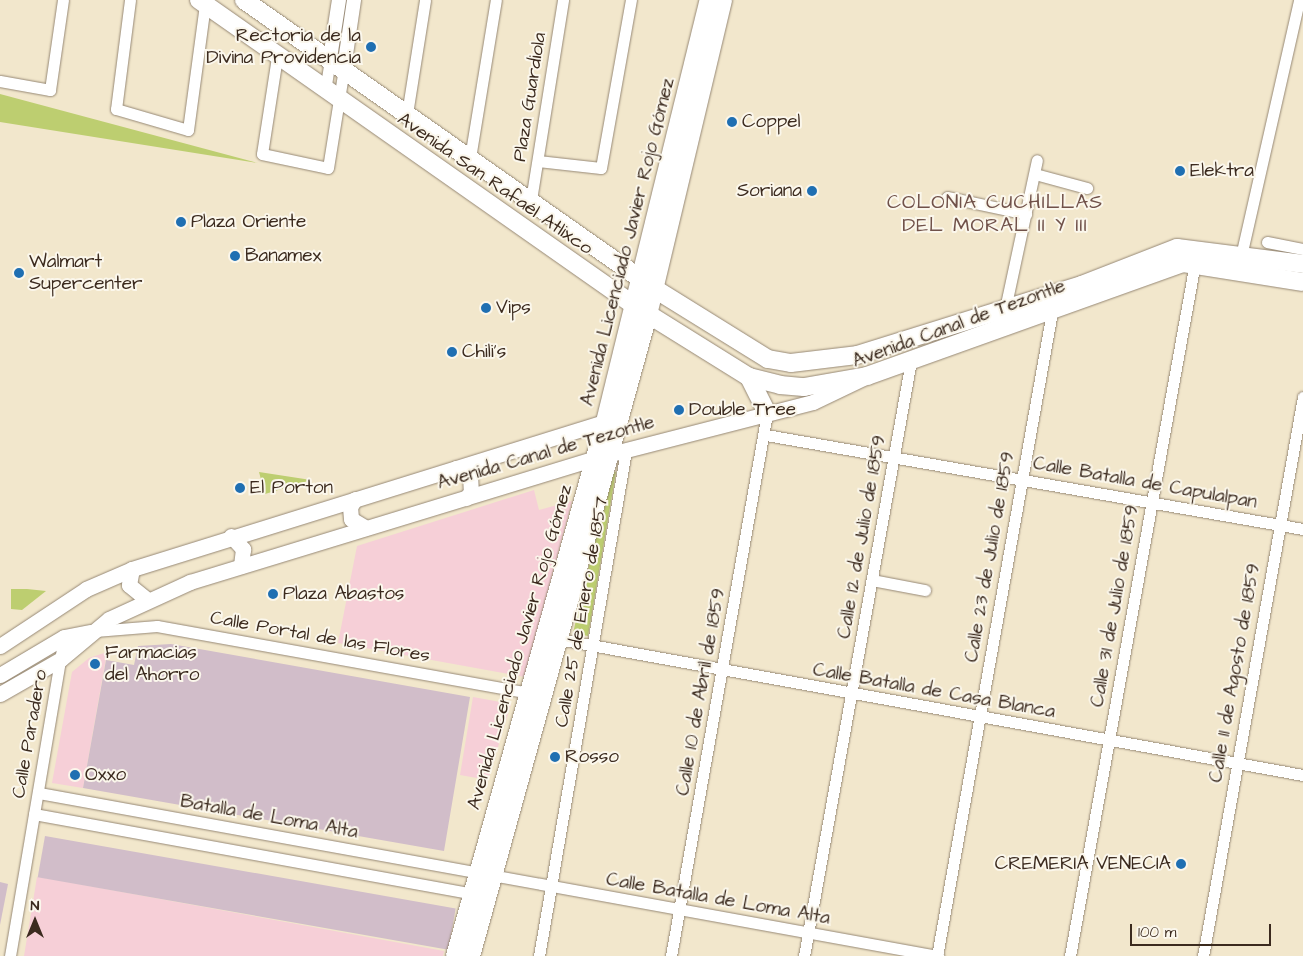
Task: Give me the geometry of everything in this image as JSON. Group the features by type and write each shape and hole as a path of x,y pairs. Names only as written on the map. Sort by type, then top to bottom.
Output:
{"main road":[{"name":"Avenida San Rafaél Atlixco","path":"245,0 648,284 768,359 816,362 909,340 1005,310 1177,248 1303,264"},
{"name":"Avenida Licenciado Javier Rojo Gómez","path":"536,694 558,639 611,455 709,0"},
{"name":"Avenida Licenciado Javier Rojo Gómez","path":"648,284 723,0"},
{"name":"Avenida San Rafaél Atlixco","path":"202,2 332,96 642,310 750,377 804,388 867,376"},
{"name":"Avenida Canal de Tezontle","path":"0,694 61,659 92,631 146,599 241,566 466,498 611,455 844,391 867,376 1052,312 1171,265 1195,263 1303,282"},
{"name":"Avenida Licenciado Javier Rojo Gómez","path":"471,956 480,896 536,694 611,455 605,422 642,310"},
{"path":"750,377 767,413"},
{"name":"Avenida Canal de Tezontle","path":"0,646 86,589 132,569 231,536 605,422"},
{"path":"456,468 470,475 471,492 466,498"},
{"path":"355,499 350,507 351,520 366,528"},
{"path":"231,536 243,549 241,566"},
{"path":"132,569 128,585 146,599"},
{"name":"Avenida Canal de Tezontle","path":"0,675 64,637 92,631"},
{"name":"Avenida Licenciado Javier Rojo Gómez","path":"455,956 480,896"}],"street":[{"path":"0,81 50,90 63,0"},
{"path":"130,0 116,109 188,130 202,2"},
{"path":"332,96 337,63 339,0"},
{"path":"278,57 262,154 328,168 332,96 337,63 354,0"},
{"path":"407,114 425,0"},
{"path":"470,158 496,0"},
{"name":"Plaza Guardiola","path":"531,200 563,0"},
{"path":"538,161 601,168 631,0"},
{"path":"1241,256 1298,26 1299,0"},
{"path":"1005,310 1037,160"},
{"path":"1035,174 1087,188"},
{"path":"947,197 1026,214"},
{"path":"1267,242 1303,249"},
{"name":"Calle 31 de Julio de 1859","path":"1070,956 1195,263"},
{"name":"Calle 23 de Julio de 1859","path":"937,956 1052,312"},
{"name":"Calle 12 de Julio de 1859","path":"804,956 911,361"},
{"name":"Calle 11 de Agosto de 1859","path":"1203,956 1303,397"},
{"path":"766,435 767,413"},
{"name":"Calle Batalla de Capulalpan","path":"766,435 1021,478 1303,529"},
{"name":"Calle 10 de Abril de 1859","path":"671,956 766,435"},
{"name":"Calle 25 de Enero de 1857","path":"539,956 595,647 611,455"},
{"path":"872,580 925,590"},
{"name":"Calle Portal de las Flores","path":"92,631 157,626 536,694"},
{"name":"Calle Paradero","path":"10,956 64,637"},
{"name":"Calle Batalla de Casa Blanca","path":"558,639 722,672 1303,775"},
{"name":"Batalla de Loma Alta","path":"38,793 486,874"},
{"name":"Batalla de Loma Alta","path":"34,814 480,896"},
{"name":"Calle Batalla de Loma Alta","path":"486,874 937,956"}],"shaded area":[{"path":"534,490 539,510 572,501 525,677 338,643 357,546"},
{"path":"171,644 470,697 444,851 83,788 106,660 134,665 138,646"},
{"path":"107,652 83,788 52,783 72,672 89,658"},
{"path":"473,697 511,704 488,780 460,775"},
{"path":"45,836 456,908 448,950 38,877"},
{"path":"37,877 444,951 443,956 24,956"},
{"path":"0,882 8,884 0,925"}],"green space":[{"path":"0,94 258,163 0,122"},
{"path":"259,472 311,480 265,494"},
{"path":"611,472 616,472 588,636 573,633"},
{"path":"11,589 46,591 22,610 11,609"}],"place":[{"name":"Rectoria de la Divina Providencia","path":"371,47"},
{"name":"Coppel","path":"732,122"},
{"name":"Elektra","path":"1180,171"},
{"name":"Soriana","path":"812,191"},
{"name":"Plaza Oriente","path":"181,222"},
{"name":"Banamex","path":"235,256"},
{"name":"Walmart Supercenter","path":"19,273"},
{"name":"Vips","path":"486,308"},
{"name":"Chili's","path":"452,352"},
{"name":"Double Tree","path":"679,410"},
{"name":"El Porton","path":"240,488"},
{"name":"Plaza Abastos","path":"273,594"},
{"name":"Farmacias del Ahorro","path":"95,664"},
{"name":"Rosso","path":"555,757"},
{"name":"Oxxo","path":"75,775"},
{"name":"CREMERIA VENECIA","path":"1181,864"}],"district":[{"name":"COLONIA CUCHILLAS DEL MORAL II Y III","path":"995,214"}]}
